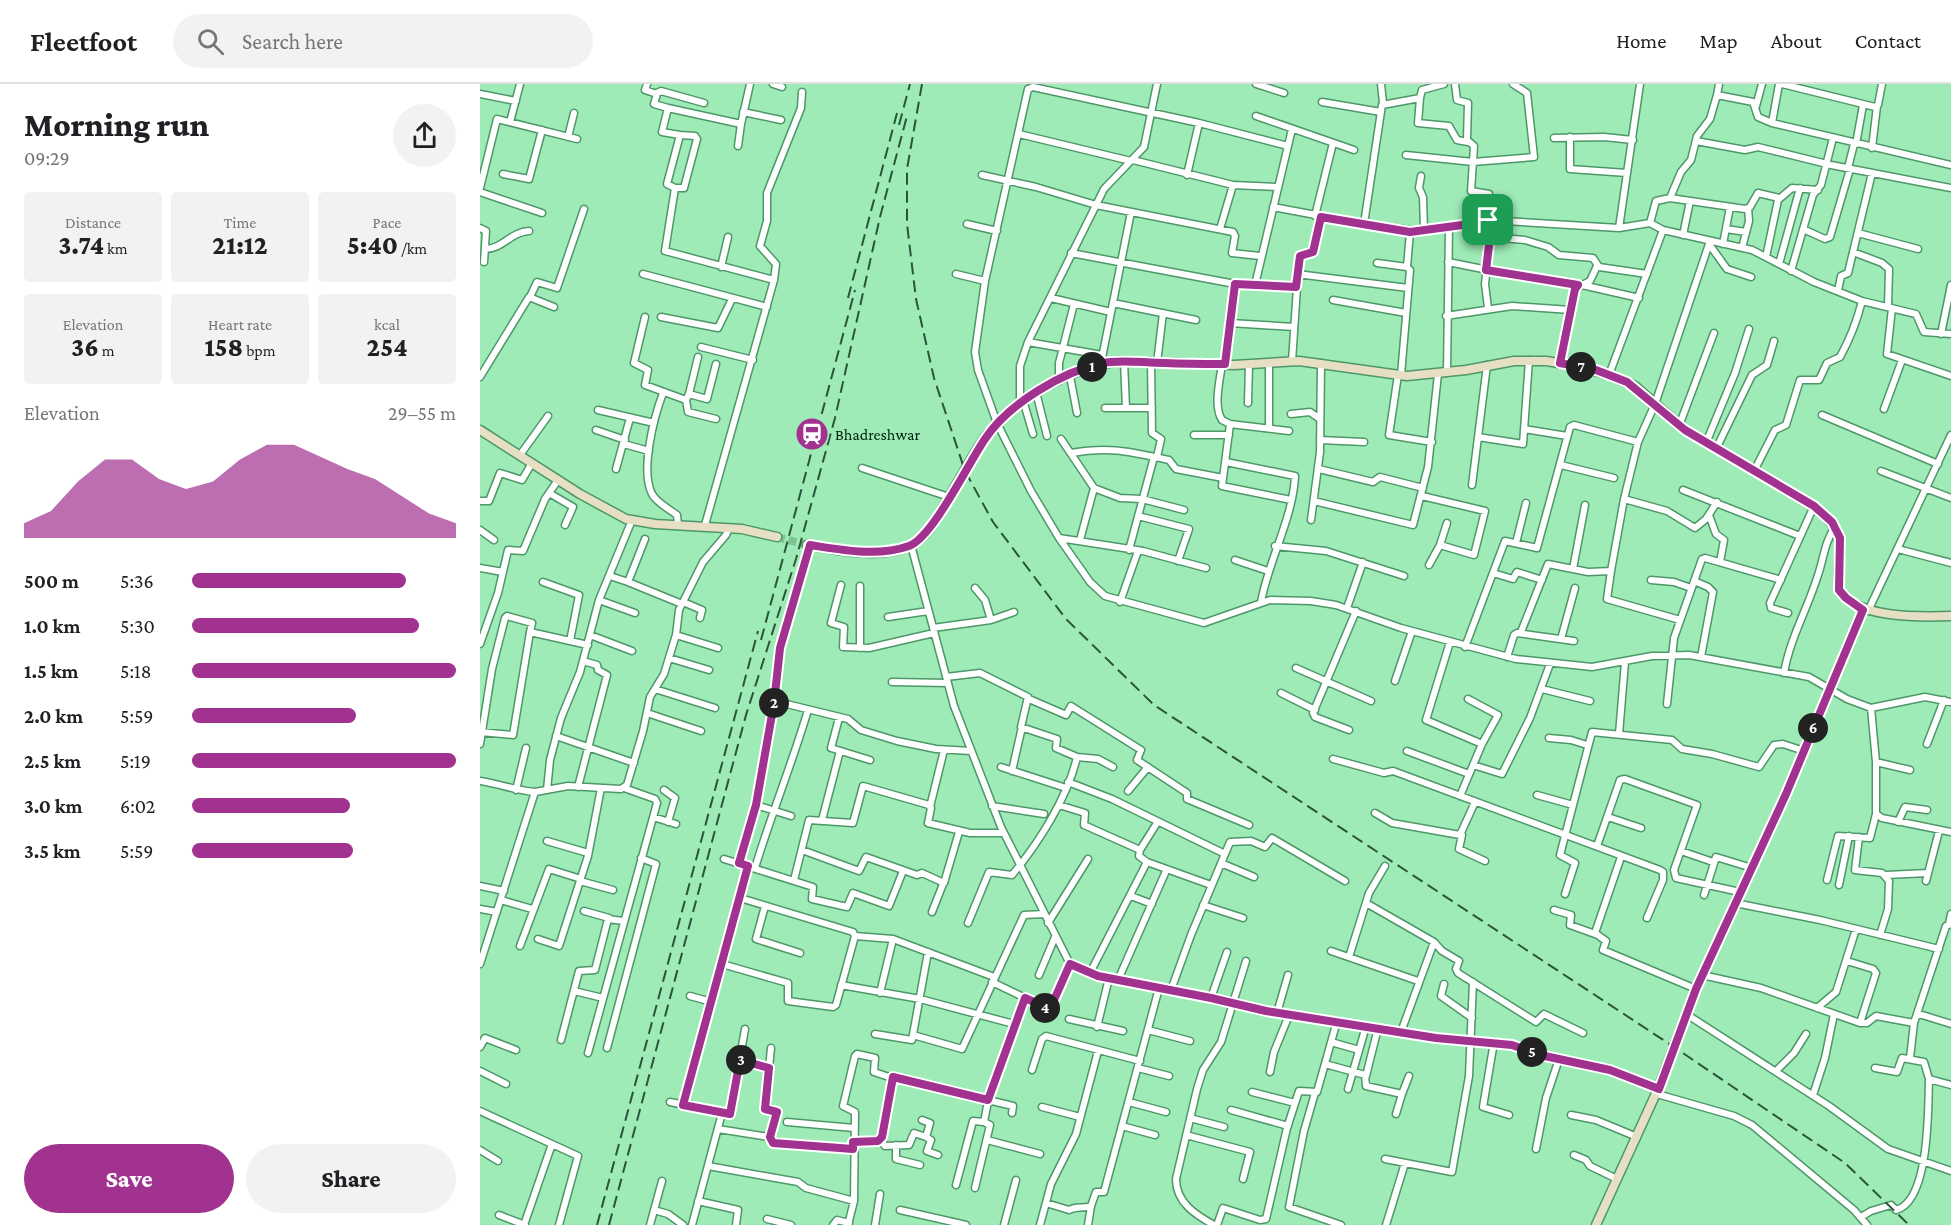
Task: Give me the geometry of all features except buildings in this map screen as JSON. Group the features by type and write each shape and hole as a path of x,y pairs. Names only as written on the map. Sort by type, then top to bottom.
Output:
{"street":[{"path":"510,122 520,84"},
{"path":"646,84 645,90 657,93 661,91 704,103"},
{"path":"738,146 750,84"},
{"path":"773,84 782,87"},
{"path":"1033,434 1022,401 1020,366 1028,342 1096,204 1108,184 1132,161 1146,143 1157,84"},
{"path":"1257,84 1284,93"},
{"path":"1364,224 1383,103 1382,84"},
{"path":"1444,84 1422,90 1418,123 1449,126 1457,140 1474,146 1471,191 1489,194 1490,237 1486,270 1488,308"},
{"path":"1455,84 1457,100 1468,102 1468,142"},
{"path":"1407,155 1473,162 1534,156 1527,93 1513,84"},
{"path":"1619,228 1640,84"},
{"path":"1670,198 1681,172 1689,162 1696,141 1710,119 1719,84"},
{"path":"1755,107 1762,84"},
{"path":"1772,123 1781,84 1863,105 1877,106"},
{"path":"1872,148 1882,84"},
{"path":"1288,146 1199,123 1028,86 985,281 975,352 978,370 997,423 1031,491 1059,538 1090,582 1105,596 1120,602 1204,622 1261,602 1311,601 1347,608 1465,647 1550,664 1592,667 1652,656 1701,657 1809,677 1847,699 1871,708 1925,697 1947,701 1927,744"},
{"path":"705,525 774,280 776,264 760,246 767,221 766,197 801,108 802,92"},
{"path":"657,93 654,104 741,124"},
{"path":"480,94 516,101"},
{"path":"1717,95 1750,100 1758,117 1772,123 1951,165"},
{"path":"1383,103 1420,98"},
{"path":"1322,102 1381,112"},
{"path":"1803,229 1825,239 1830,237 1863,105"},
{"path":"668,108 662,132 695,136 697,139 684,188 675,188 667,184 680,135"},
{"path":"743,112 781,120"},
{"path":"568,137 574,113"},
{"path":"1256,116 1354,150"},
{"path":"542,213 480,190 496,121 500,119 577,139"},
{"path":"1187,175 1199,123"},
{"path":"1255,285 1260,256 1292,129"},
{"path":"503,174 529,179 542,130"},
{"path":"1019,134 1233,185 1278,187"},
{"path":"1569,137 1570,169 1628,173"},
{"path":"1554,138 1633,140"},
{"path":"1791,271 1813,195 1818,190 1827,164 1833,138"},
{"path":"1696,141 1745,150 1758,147 1827,164 1951,188"},
{"path":"1292,361 1300,256 1313,252 1333,143"},
{"path":"1838,291 1841,276 1848,273 1872,172"},
{"path":"981,175 1131,212 1220,229 1235,234 1232,253 1260,256"},
{"path":"1421,176 1419,188 1424,197 1424,230"},
{"path":"1220,229 1233,185"},
{"path":"675,188 665,251 774,280"},
{"path":"1779,264 1800,188"},
{"path":"1742,248 1750,218 1748,208 1758,193 1779,198 1785,196 1789,189 1818,190"},
{"path":"1650,223 1656,201 1670,198 1748,208"},
{"path":"1766,257 1779,198"},
{"path":"1683,235 1690,201"},
{"path":"1273,207 1410,232 1490,220 1619,228 1650,223 1664,230 1742,248 1838,291 1862,300 1916,314 1924,332 1951,334"},
{"path":"1723,244 1730,207"},
{"path":"480,377 537,282 557,288 584,209"},
{"path":"1102,359 1131,212"},
{"path":"967,224 997,231"},
{"path":"1314,501 1412,526 1424,488 1443,373 1449,227"},
{"path":"480,228 485,230 484,262"},
{"path":"1726,229 1746,232"},
{"path":"1609,375 1664,230"},
{"path":"485,249 496,249 515,234 529,231"},
{"path":"1410,232 1407,267 1410,270 1406,313 1389,435 1432,442"},
{"path":"1857,233 1917,249"},
{"path":"721,267 728,237"},
{"path":"1490,237 1525,240 1548,247 1559,255 1591,257 1597,266 1647,274"},
{"path":"1710,242 1727,269 1751,277"},
{"path":"1680,620 1607,599 1624,500 1638,441 1655,404 1710,242"},
{"path":"1853,252 1881,263 1889,269 1890,308 1885,352 1951,376"},
{"path":"1071,253 1235,284 1296,287"},
{"path":"1448,262 1639,298"},
{"path":"1377,263 1407,267"},
{"path":"1560,363 1575,289 1578,285 1590,281 1597,266"},
{"path":"643,274 767,308"},
{"path":"956,274 985,281"},
{"path":"1297,274 1408,288"},
{"path":"1235,284 1223,364 1219,412 1222,420 1230,424 1289,431"},
{"path":"1941,333 1951,285"},
{"path":"530,297 554,307"},
{"path":"1051,298 1111,312"},
{"path":"661,317 718,328 732,299"},
{"path":"1333,300 1406,313"},
{"path":"1754,471 1775,430 1786,425 1800,380 1820,380 1827,363 1840,357 1857,323 1862,300"},
{"path":"1113,303 1196,320"},
{"path":"1059,381 1058,369 1074,304"},
{"path":"1446,316 1512,306 1571,310"},
{"path":"1129,550 1161,439 1152,433 1152,408 1154,363 1163,314"},
{"path":"645,317 634,363 648,370 645,385 663,393 707,399 716,364"},
{"path":"1230,322 1294,327"},
{"path":"1706,443 1735,373 1749,329"},
{"path":"1679,426 1714,333"},
{"path":"1716,449 1752,375 1767,365 1774,341"},
{"path":"1028,342 1063,348 1102,359 1154,363 1249,364 1292,361 1399,375 1443,373 1487,364 1529,360 1560,363 1609,375 1635,386 1679,426 1814,506 1835,527 1841,547 1839,590 1846,598 1865,611 1951,616"},
{"path":"701,347 753,360"},
{"path":"698,357 687,397 688,412 716,419"},
{"path":"739,863 756,805 774,703 780,648 808,545 867,552 911,545 929,528 997,423 1036,392 1102,359"},
{"path":"1478,437 1522,444 1529,360"},
{"path":"1884,409 1902,360"},
{"path":"1124,361 1126,408"},
{"path":"1269,363 1269,428"},
{"path":"1311,520 1319,469 1321,363"},
{"path":"1248,403 1249,364"},
{"path":"1472,485 1487,364"},
{"path":"1070,376 1077,413"},
{"path":"1036,392 1047,436"},
{"path":"663,393 649,451 651,490 655,498 677,515 678,525"},
{"path":"1105,408 1152,408"},
{"path":"598,410 654,423"},
{"path":"1291,414 1311,412 1320,419"},
{"path":"1822,415 1938,464"},
{"path":"520,455 548,416"},
{"path":"616,469 630,418"},
{"path":"1230,424 1223,486 1291,500"},
{"path":"1465,647 1505,542 1537,548 1570,427 1575,425 1638,441"},
{"path":"1524,429 1567,436"},
{"path":"480,430 615,514 632,520 678,525 705,525 777,537"},
{"path":"596,430 649,451"},
{"path":"1194,435 1229,435"},
{"path":"1596,1225 1658,1091 1696,989 1804,751 1829,687 1898,549 1951,435"},
{"path":"1061,439 1094,488 1120,498 1142,499 1184,510"},
{"path":"1320,440 1364,442"},
{"path":"1071,453 1109,448 1169,460 1176,469 1223,478"},
{"path":"1226,462 1293,474 1295,477 1291,500 1275,546 1261,602"},
{"path":"480,501 489,501 500,473 521,481 532,463"},
{"path":"1561,465 1614,478"},
{"path":"861,468 949,497"},
{"path":"1319,469 1373,482 1380,477 1424,488"},
{"path":"1881,471 1951,498"},
{"path":"480,644 508,550 523,551 549,493 558,480"},
{"path":"1080,540 1094,488"},
{"path":"1683,490 1800,536"},
{"path":"549,493 573,507 565,525"},
{"path":"1422,496 1485,511 1474,555 1440,545"},
{"path":"1624,500 1667,511 1695,528 1709,515 1717,502"},
{"path":"1516,543 1526,503"},
{"path":"1573,569 1585,505"},
{"path":"1788,613 1770,606 1814,506"},
{"path":"1709,515 1716,534 1724,540 1720,562"},
{"path":"1138,516 1189,529 1178,561"},
{"path":"548,790 550,760 556,736 588,645 599,600 632,520"},
{"path":"1429,565 1440,545 1447,523"},
{"path":"1784,673 1789,650 1819,572 1824,545 1835,527"},
{"path":"624,788 634,763 655,689 664,674 676,634 682,603 703,562 726,535 729,528"},
{"path":"480,530 494,540"},
{"path":"1059,538 1138,551 1206,568"},
{"path":"628,582 645,539"},
{"path":"911,545 947,680 971,751 1003,833 1070,964 1109,978 1277,1013 1472,1042 1494,1042 1610,1070 1658,1091 1734,1116 1752,1125 1861,1217 1867,1225"},
{"path":"1275,546 1317,550 1404,576"},
{"path":"1898,549 1951,563"},
{"path":"1120,602 1138,551"},
{"path":"1667,704 1672,655 1680,620 1703,558 1781,580"},
{"path":"1235,560 1268,571"},
{"path":"1347,608 1363,562"},
{"path":"1521,632 1549,563 1588,572 1611,571"},
{"path":"480,568 503,572"},
{"path":"1493,573 1513,579 1517,572 1542,580"},
{"path":"610,576 702,610 700,618"},
{"path":"1651,580 1693,584 1708,587 1713,592 1701,657"},
{"path":"543,582 579,595 570,641"},
{"path":"841,585 831,623 844,627 842,647 860,648 934,630 991,620 1014,612"},
{"path":"860,586 860,648"},
{"path":"975,588 985,600 991,620"},
{"path":"1561,639 1575,588"},
{"path":"599,600 635,613"},
{"path":"888,617 928,611"},
{"path":"1348,730 1315,717 1315,710 1356,611"},
{"path":"480,744 481,732 492,669 505,618 507,616 531,622 513,735 481,732"},
{"path":"1395,681 1412,631"},
{"path":"531,632 588,645"},
{"path":"1507,657 1514,635 1521,632 1574,641"},
{"path":"676,634 718,648"},
{"path":"590,635 632,651"},
{"path":"1450,642 1426,720 1482,744"},
{"path":"669,658 709,670"},
{"path":"579,787 587,747 607,675 598,670 598,666 583,660"},
{"path":"1619,734 1625,662"},
{"path":"1473,765 1502,774 1522,735 1550,664"},
{"path":"1296,668 1371,701"},
{"path":"892,682 947,680 980,673 1065,715 1071,706 1141,750 1136,759 1187,793 1187,799 1249,825"},
{"path":"655,689 715,708"},
{"path":"1542,689 1590,701"},
{"path":"1281,693 1315,710"},
{"path":"766,699 774,703 852,721 861,730 944,750 971,751"},
{"path":"1012,771 1029,699"},
{"path":"1460,796 1482,744 1498,715 1468,699"},
{"path":"1827,880 1838,836 1870,838 1876,814 1876,762 1871,708"},
{"path":"683,1105 740,898 797,747 808,710"},
{"path":"647,713 701,731"},
{"path":"839,718 831,747 870,760"},
{"path":"1022,727 1057,739 1056,748 1077,757 1098,759 1113,767"},
{"path":"1565,894 1575,863 1560,856 1592,732 1672,740 1682,749 1712,754 1759,767 1774,745 1783,744 1804,751"},
{"path":"556,736 634,763"},
{"path":"1549,738 1571,740 1587,746"},
{"path":"516,790 526,748"},
{"path":"944,750 928,823 959,832 985,835 1003,833"},
{"path":"822,820 840,751"},
{"path":"1407,751 1469,774"},
{"path":"968,923 989,872 1011,876 1020,866 1059,805 1077,757"},
{"path":"1333,759 1384,773 1393,771 1663,872 1663,880 1647,918"},
{"path":"1876,762 1910,770"},
{"path":"1001,767 1112,799 1157,823 1225,854"},
{"path":"1128,790 1148,767"},
{"path":"1597,846 1623,779 1695,803 1697,810 1674,870 1676,878 1740,892"},
{"path":"480,781 535,792 579,787 624,788 656,799 588,1053"},
{"path":"794,880 809,820 853,823 863,786 930,807"},
{"path":"538,939 559,946 588,853 601,788"},
{"path":"664,790 675,798 668,822"},
{"path":"480,963 535,792"},
{"path":"1537,795 1573,805"},
{"path":"1475,802 1459,849 1485,861"},
{"path":"756,805 791,816"},
{"path":"1059,805 1085,813 1084,825 1140,850"},
{"path":"992,806 1044,814"},
{"path":"1898,822 1905,807 1927,810"},
{"path":"1375,813 1392,823 1462,835"},
{"path":"1876,814 1898,822 1951,832"},
{"path":"653,817 676,825"},
{"path":"1608,817 1641,828"},
{"path":"1157,823 1140,850 1139,856 1166,871 1211,885"},
{"path":"1926,881 1940,831"},
{"path":"932,912 943,884 946,882 959,832"},
{"path":"1839,885 1849,836"},
{"path":"1859,837 1855,870 1886,875 1928,873"},
{"path":"1171,990 1211,885 1232,842 1251,841 1265,847 1272,838 1345,881"},
{"path":"547,841 588,853"},
{"path":"801,850 859,871 865,857 917,875 922,873 943,884"},
{"path":"1681,850 1713,862"},
{"path":"1595,934 1621,857"},
{"path":"1704,895 1713,862 1721,857 1752,868"},
{"path":"607,1048 656,864 641,858"},
{"path":"724,859 813,888 812,900 848,907 854,893 889,906 903,871"},
{"path":"1048,923 1088,859"},
{"path":"1090,973 1147,862"},
{"path":"1221,863 1254,877"},
{"path":"1349,957 1374,882 1385,866"},
{"path":"520,946 532,909 550,868 613,890"},
{"path":"1118,980 1166,871"},
{"path":"1880,935 1888,909 1886,875"},
{"path":"480,886 504,891"},
{"path":"1131,896 1152,904"},
{"path":"740,898 853,932 855,936 893,939 993,980 1050,1009 1070,964"},
{"path":"501,900 532,909"},
{"path":"1366,903 1434,942 1443,951 1459,960 1456,971 1536,1022 1544,1014 1583,1033"},
{"path":"1735,903 1939,949"},
{"path":"1203,905 1243,918"},
{"path":"765,906 756,939 800,953"},
{"path":"480,909 497,912"},
{"path":"1554,910 1571,915 1570,925 1595,934 1606,941 1604,951 1696,989"},
{"path":"584,911 623,921"},
{"path":"913,1035 961,1050 1024,915 1044,914"},
{"path":"1910,1058 1914,1023 1950,924 1951,914"},
{"path":"561,1040 580,970 595,970 609,918"},
{"path":"1817,1008 1836,992 1856,929"},
{"path":"722,964 788,983 787,1001 807,1005 834,1006 855,936"},
{"path":"1039,975 1055,937"},
{"path":"880,993 893,939"},
{"path":"1401,1032 1434,942"},
{"path":"1331,951 1418,981"},
{"path":"875,1034 910,1041 928,952"},
{"path":"1211,998 1227,952"},
{"path":"1246,961 1231,1003 1221,1042 1203,1070 1186,1135 1176,1188 1189,1209 1216,1225 1223,1208 1260,1220 1266,1219 1299,1090 1315,1093"},
{"path":"1847,961 1873,969 1876,973 1860,1023"},
{"path":"1277,1013 1288,975"},
{"path":"1702,975 1761,988 1860,1023 1867,1023 1876,1016 1914,1023"},
{"path":"1097,1027 1109,978"},
{"path":"1385,1159 1452,1172 1465,1112 1472,1042 1473,982"},
{"path":"1444,984 1441,996 1472,1018"},
{"path":"841,985 920,999 1014,1024"},
{"path":"1088,1225 1096,1192 1104,1192 1159,988"},
{"path":"574,991 603,998"},
{"path":"690,996 712,1002"},
{"path":"984,1122 988,1100 1025,998"},
{"path":"1686,1014 1813,1095 1888,1149 1951,1171"},
{"path":"1813,1095 1825,1058 1833,1014"},
{"path":"1919,1014 1951,1024"},
{"path":"1270,1072 1274,1052 1289,1015"},
{"path":"1069,1019 1123,1031"},
{"path":"1337,1021 1304,1131 1289,1207 1341,1225"},
{"path":"1348,1089 1366,1026"},
{"path":"1378,1028 1366,1076 1366,1086 1402,1094"},
{"path":"670,1102 731,1113 745,1029"},
{"path":"1148,1030 1190,1041"},
{"path":"1776,1071 1794,1053 1806,1034"},
{"path":"1032,1070 1042,1039 1046,1036 1098,1051 1169,1076"},
{"path":"480,1047 485,1038 516,1050"},
{"path":"1331,1042 1359,1050"},
{"path":"1494,1042 1483,1107 1509,1115"},
{"path":"770,1137 777,1112 765,1109 771,1048"},
{"path":"1040,1225 1051,1184 1072,1144 1098,1051"},
{"path":"833,1225 837,1220 848,1224 854,1201 855,1111 843,1106 856,1055 875,1058 874,1072 1013,1106 1012,1113"},
{"path":"1861,1217 1871,1210 1891,1205 1896,1210 1900,1209 1909,1202 1916,1189 1923,1163 1929,1078 1924,1062 1902,1058 1897,1072 1875,1068"},
{"path":"1536,1149 1546,1098 1559,1059"},
{"path":"740,1060 769,1068"},
{"path":"1324,1064 1366,1076"},
{"path":"480,1071 506,1084"},
{"path":"1396,1114 1409,1076"},
{"path":"892,1078 880,1140 883,1145 910,1144 914,1133 931,1140 927,1151 938,1155"},
{"path":"1929,1078 1951,1085"},
{"path":"1252,1092 1295,1103"},
{"path":"1129,1102 1166,1112"},
{"path":"1042,1107 1080,1117"},
{"path":"1231,1110 1288,1126"},
{"path":"480,1111 578,1157 559,1225"},
{"path":"692,1225 722,1113"},
{"path":"1571,1115 1596,1120 1636,1137"},
{"path":"1190,1118 1224,1127"},
{"path":"921,1120 930,1123 926,1137"},
{"path":"956,1185 973,1121 984,1122 990,1124 975,1188"},
{"path":"787,1122 854,1128"},
{"path":"1122,1126 1155,1135"},
{"path":"718,1129 770,1137 775,1143 853,1145 880,1140"},
{"path":"1186,1135 1250,1152 1243,1179"},
{"path":"987,1140 1040,1154"},
{"path":"500,1215 524,1225 552,1144"},
{"path":"896,1145 896,1159 920,1165"},
{"path":"480,1150 498,1161"},
{"path":"1574,1155 1586,1160 1590,1166 1617,1179"},
{"path":"1386,1225 1405,1163"},
{"path":"708,1166 798,1182 806,1188 854,1201"},
{"path":"1004,1225 1016,1179"},
{"path":"650,1225 662,1181"},
{"path":"875,1225 880,1194"},
{"path":"698,1201 738,1210 736,1225"},
{"path":"1046,1203 1069,1210 1076,1206 1091,1206"},
{"path":"654,1210 670,1215 683,1225"},
{"path":"900,1210 966,1225"},
{"path":"767,1219 791,1225"}],"tunnel":[{"path":"777,537 807,545"}],"railway":[{"path":"899,125 910,84"},
{"path":"922,84 907,169 907,224 916,299 934,378 965,471 993,522 1066,619 1154,705 1674,1047 1845,1163 1909,1225"},
{"path":"848,298 897,113"},
{"path":"609,1225 746,715 796,559 835,418 880,217 907,116"},
{"path":"761,640 855,290"},
{"path":"597,1225 758,631"}],"place":[{"name":"Bhadreshwar","path":"812,434"}],"route":[{"path":"1321,217 1410,232 1488,220 1492,221 1486,270 1578,285 1575,289 1560,363 1596,370 1635,386 1685,430 1809,503 1825,515 1832,522 1840,538 1839,590 1863,610 1762,849 1730,912 1696,989 1659,1089 1599,1066 1540,1055 1512,1045 1436,1038 1266,1011 1098,976 1070,964 1050,1009 1025,998 987,1101 895,1076 891,1079 882,1139 878,1141 853,1142 853,1149 773,1143 770,1137 777,1112 776,1110 765,1110 769,1068 758,1066 753,1062 740,1060 730,1114 683,1105 748,866 739,863 756,805 774,703 778,658 810,545 867,552 911,545 929,528 997,423 1020,402 1079,372 1101,363 1119,361 1225,364 1235,284 1296,287 1300,256 1313,252 1321,217"}]}
